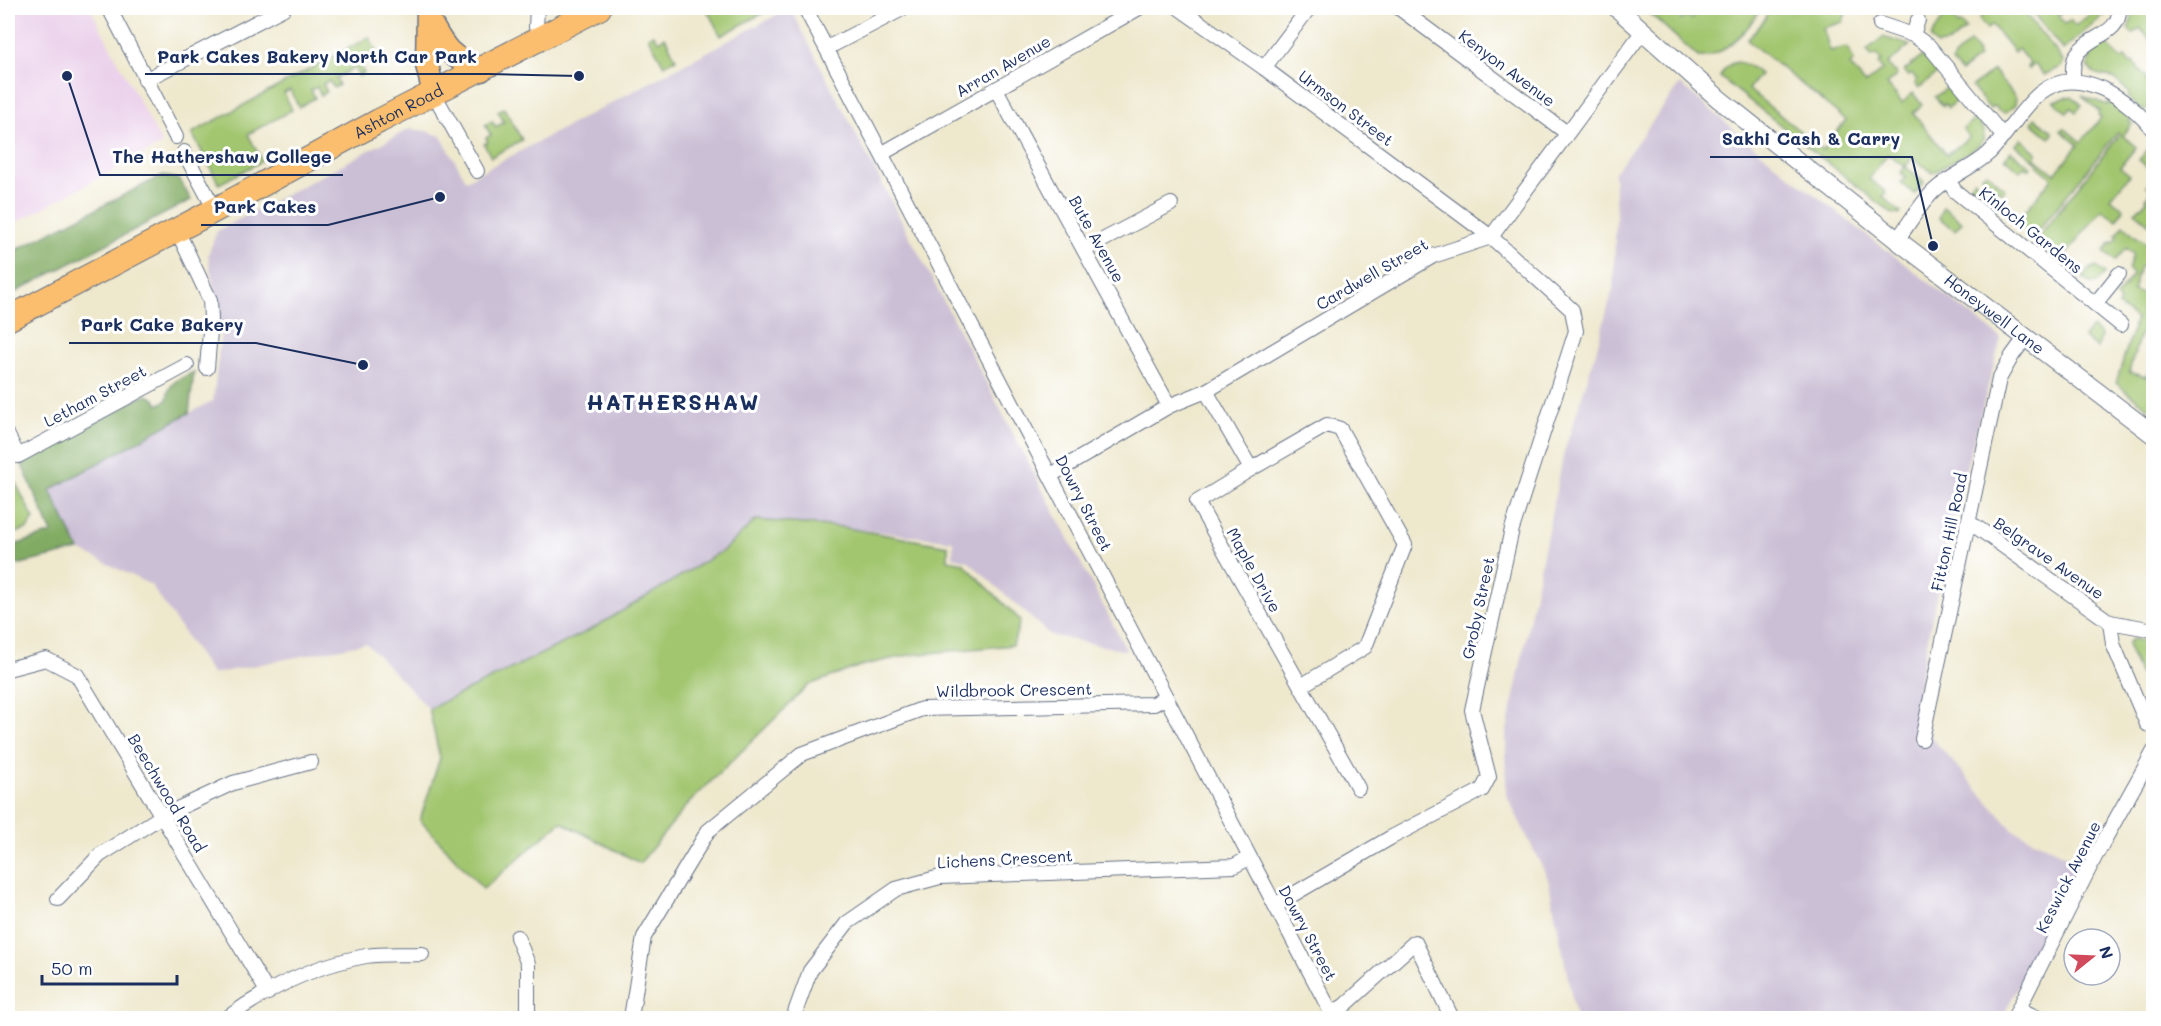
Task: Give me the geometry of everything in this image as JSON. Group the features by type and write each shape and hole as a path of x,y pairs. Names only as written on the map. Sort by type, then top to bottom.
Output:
{"highway":[{"name":"Ashton Road","path":"8,319 379,121 599,8"}],"main road":[{"path":"428,14 443,46 451,54 481,70"},
{"path":"428,14 427,65 434,94"}],"street":[{"path":"109,8 176,137"},
{"path":"146,80 284,8"},
{"path":"537,8 536,27 542,38"},
{"name":"Dowry Street","path":"806,8 1333,1016 1415,942 1452,1018"},
{"path":"827,48 904,8"},
{"name":"Arran Avenue","path":"883,153 1139,8"},
{"name":"Urmson Street","path":"1179,8 1264,68 1491,237"},
{"path":"1264,68 1310,8"},
{"name":"Kenyon Avenue","path":"1399,8 1567,133"},
{"name":"Honeywell Lane","path":"1617,8 1719,99 1897,240 2154,435"},
{"path":"2073,81 2077,54 2084,46 2109,31 2117,22 2119,8"},
{"path":"1913,35 1918,20"},
{"path":"1880,24 1913,35 1929,46 2003,136"},
{"path":"1491,237 1643,32"},
{"path":"1897,240 1931,193 1988,154 2040,94 2055,85 2073,81 2109,91 2128,105 2154,131"},
{"name":"Bute Avenue","path":"996,89 1170,406"},
{"path":"434,94 477,171"},
{"path":"184,152 215,210"},
{"name":"Kinloch Gardens","path":"1948,180 1955,191 2121,325"},
{"path":"1084,250 1171,204"},
{"path":"177,230 210,300 211,319 207,368"},
{"name":"Cardwell Street","path":"1051,475 1170,406 1206,391 1433,256 1491,237"},
{"name":"Groby Street","path":"1275,905 1390,838 1482,790 1488,783 1486,758 1472,710 1512,529 1576,331 1572,310 1491,237"},
{"path":"2095,304 2119,274"},
{"name":"Fitton Hill Road","path":"1922,739 1999,379 2008,361 2025,338"},
{"name":"Letham Street","path":"8,436 18,456 187,365"},
{"path":"1206,391 1251,469 1327,425 1340,429 1405,545 1365,647 1301,686"},
{"name":"Maple Drive","path":"1251,469 1197,502 1359,788"},
{"name":"Belgrave Avenue","path":"1967,524 1975,526 2110,622 2154,630"},
{"name":"Belgrave Avenue","path":"2110,622 2113,644 2147,724 2154,728"},
{"name":"Beechwood Road","path":"8,669 46,658 77,675 268,993"},
{"name":"Wildbrook Crescent","path":"631,1018 644,937 708,831 802,754 922,709 1154,704 1166,697"},
{"name":"Keswick Avenue","path":"2017,1014 2097,852 2154,751"},
{"path":"58,899 100,855 162,816 233,783 311,762"},
{"name":"Lichens Crescent","path":"793,1018 810,971 847,923 896,889 940,877 1234,866 1249,858"},
{"path":"517,937 528,964 528,1018"},
{"path":"227,1018 248,1003 314,969 368,956 422,954"},
{"path":"2017,1014 2038,1018"}],"shaded area":[{"path":"8,8 90,8 162,144 8,227"},
{"path":"790,8 1127,651 1050,635 968,561 953,557 953,541 841,527 756,520 724,550 592,629 429,709 366,643 212,674 151,585 79,550 50,490 148,434 213,401 221,333 208,255 217,231 409,129 441,136 466,180"},
{"path":"1680,84 1781,169 2001,338 1950,528 1918,688 1931,737 2013,830 2081,863 2002,1018 1918,1018 1906,1012 1901,1018 1576,1018 1548,879 1506,794 1506,735 1564,452 1595,355 1613,288 1616,217 1614,173"}],"green space":[{"path":"706,8 772,8 721,36"},
{"path":"1644,8 1667,8 1682,20 1686,15 1692,19 1701,8 1760,8 1743,33 1734,41 1707,57 1698,57"},
{"path":"1769,8 1850,8 1843,22 1823,28 1830,51 1847,47 1854,61 1850,65 1865,84 1883,69 1878,64 1881,61 1876,55 1872,57 1867,50 1883,37 1910,45 1888,64 1897,75 1887,84 1902,103 1913,93 1922,105 1913,113 1947,155 1969,137 1963,129 1975,119 1984,130 1983,141 1977,147 1933,173 1912,157 1906,167 1924,182 1915,194 1901,183 1906,177 1901,173 1905,167 1888,154 1869,179 1886,192 1883,197 1901,213 1899,215 1891,213 1720,77 1729,65 1738,62 1754,69 1760,74 1748,89 1823,150 1846,120 1747,40 1765,19"},
{"path":"1950,8 1954,8 1951,10 1958,25 1961,23 1966,29 1949,43 1937,45 1931,39 1932,35"},
{"path":"1978,8 2021,8 2063,60 2062,66 2044,75 2035,63 2028,69 2030,64 2018,49 2014,52 1992,25 1987,29 1979,19 1984,14"},
{"path":"2029,8 2059,8 2062,12 2058,15 2065,24 2070,20 2075,26 2098,8 2106,9 2105,14 2063,50"},
{"path":"2132,8 2153,8 2153,44 2140,28 2133,34 2128,29 2132,18"},
{"path":"654,34 658,41 665,37 676,59 664,65 648,37"},
{"path":"369,37 378,55 360,65 364,73 359,76 354,68 336,78 339,85 334,88 329,81 323,84 327,92 321,95 317,87 311,90 315,98 299,107 290,90 284,93 292,110 248,134 262,161 219,184 192,133"},
{"path":"1970,42 1979,57 1961,72 1952,62 1954,57"},
{"path":"2107,44 2121,59 2125,57 2130,63 2133,62 2148,80 2146,82 2152,89 2153,87 2153,103 2144,111 2128,98 2129,93 2118,82 2095,73 2088,67 2090,56 2087,54"},
{"path":"1923,56 1938,73 1919,88 1912,74 1909,76 1904,71"},
{"path":"1993,70 2016,98 2015,105 2005,113 1994,106 1990,109 1972,87"},
{"path":"1949,86 1959,98 1948,108 1935,97"},
{"path":"2072,96 2082,105 2076,112 2071,108 2067,113 2054,101"},
{"path":"2082,96 2108,105 2109,101 2132,117 2129,121 2132,124 2123,136 2136,147 2120,167 2130,175 2111,198 2124,209 2116,220 2102,209 2061,261 2036,240 2120,134 2118,132 2033,237 2016,223 2052,178 2016,145 2021,139 2037,153 2035,158 2055,174 2078,145 2061,131 2064,128 2081,142 2101,118 2099,111"},
{"path":"504,108 522,140 491,157 484,144 488,142 486,138 491,135 485,125 492,121 496,127 504,122 498,111"},
{"path":"2035,118 2052,131 2050,138 2032,123"},
{"path":"2154,144 2153,172 2139,160"},
{"path":"2011,151 2031,167 2029,170 2024,166 2020,171 2005,158"},
{"path":"1987,172 2005,189 2002,193 1981,176"},
{"path":"163,175 180,180 191,200 8,296 8,254"},
{"path":"2153,178 2153,227 2135,212 2147,201 2145,199 2152,190 2147,186"},
{"path":"1974,180 2003,202 1997,209 1973,190 1971,183"},
{"path":"1943,207 1962,222 1955,230 1939,218"},
{"path":"2124,225 2135,236 2152,246 2146,267 2140,266 2133,291 2153,297 2153,330 2146,336 2140,334 2129,372 2146,377 2148,372 2153,373 2153,412 2116,383 2136,319 2118,306 2120,301 2116,297 2133,275 2128,270 2133,254 2126,248 2115,261 2104,251 2118,237 2116,235"},
{"path":"2095,266 2105,274 2095,284 2083,278 2090,268"},
{"path":"2092,327 2101,335 2098,349 2084,338"},
{"path":"194,372 189,413 50,490 79,550 8,567 8,547 52,533 22,465 137,399 147,395 155,399 158,405 167,400 172,384"},
{"path":"8,468 34,519 27,529 8,535"},
{"path":"756,520 841,527 948,546 948,560 963,563 1020,620 1013,645 909,655 860,666 809,685 688,804 640,863 561,822 483,889 420,820 440,758 429,709 592,629 724,550"},
{"path":"2133,639 2153,642 2153,706 2128,647 2128,642"}],"place":[{"name":"The Hathershaw College","path":"67,76"},
{"name":"Park Cakes Bakery North Car Park","path":"579,76"},
{"name":"Park Cakes","path":"440,197"},
{"name":"Sakhi Cash & Carry","path":"1933,246"},
{"name":"Park Cake Bakery","path":"363,365"}],"district":[{"name":"HATHERSHAW","path":"673,402"}]}
